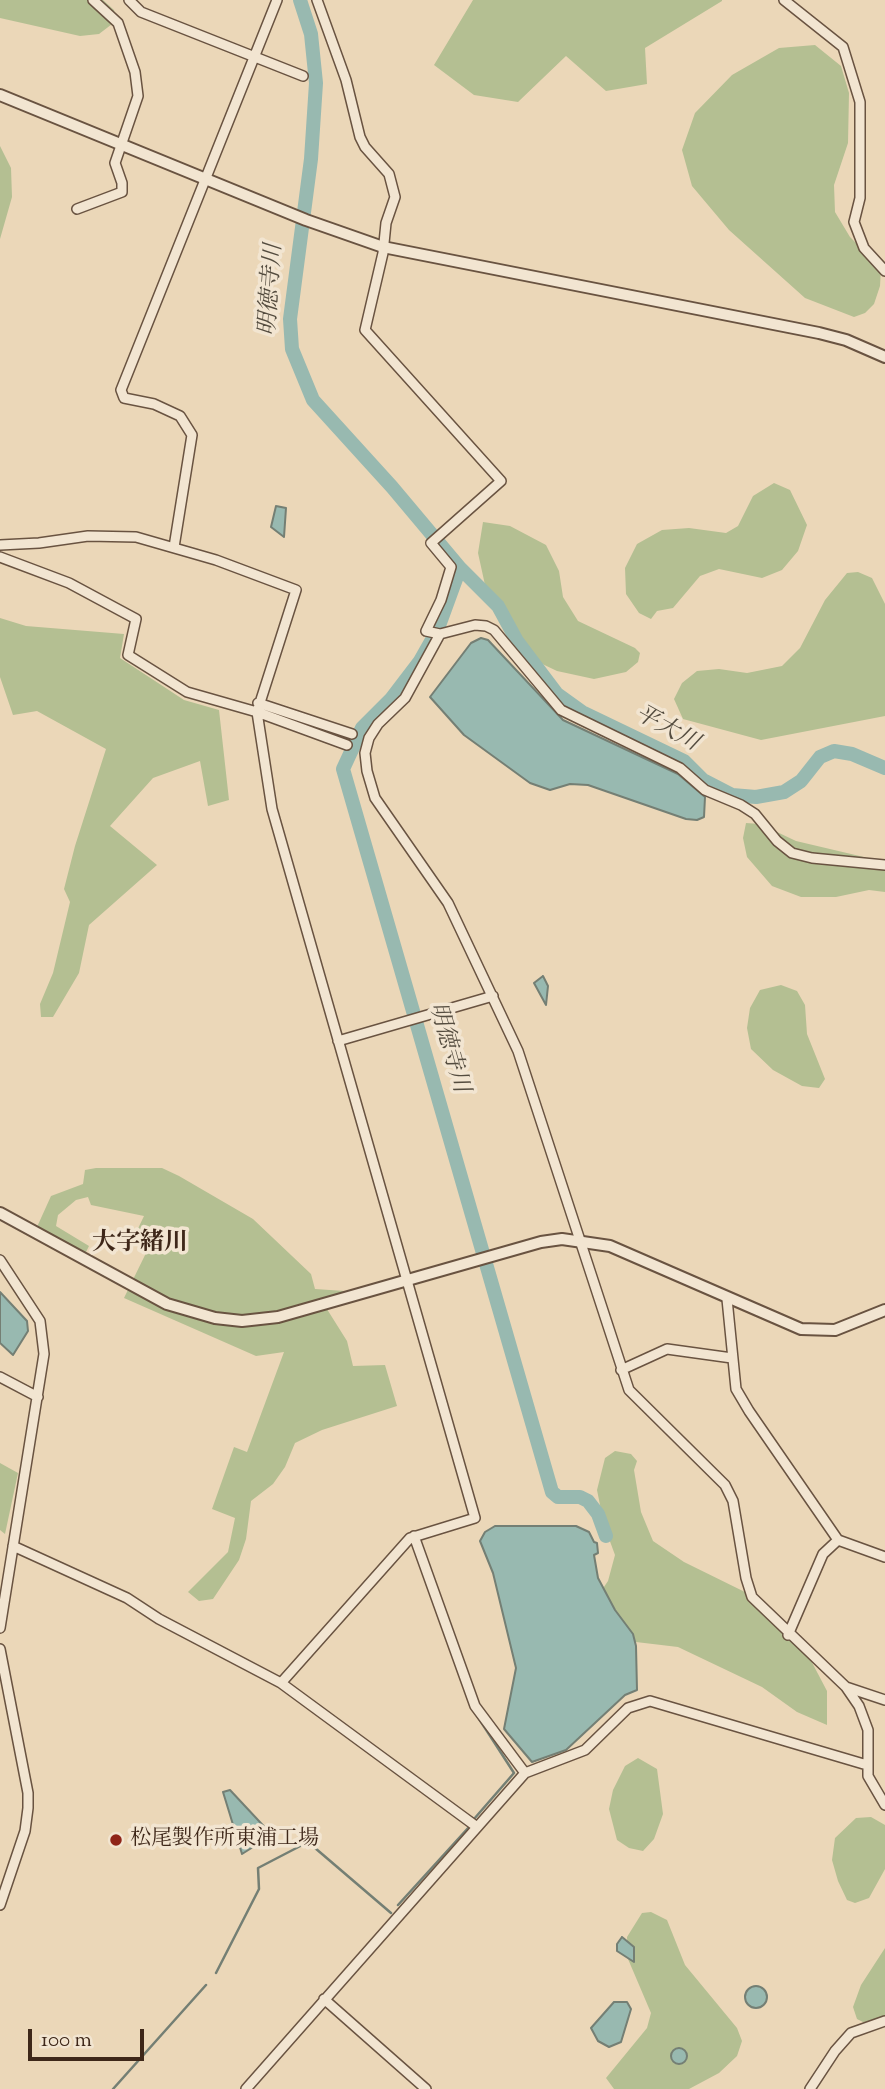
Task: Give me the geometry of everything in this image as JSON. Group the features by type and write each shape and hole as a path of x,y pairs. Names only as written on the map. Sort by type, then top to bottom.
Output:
{"street":[{"path":"77,209 122,192 122,183 115,163 124,144 136,104 135,72 118,23 93,0"},
{"path":"129,0 141,12 303,76"},
{"path":"174,547 192,435 180,416 154,404 124,398 121,390 277,0"},
{"path":"317,0 346,80 360,136 365,147 389,174 395,197 386,223 365,330 501,481 431,543 452,568 451,577 426,631 440,634 474,625 494,630 561,710 680,768 705,790 741,805 755,814 792,853 812,858 885,865"},
{"path":"784,0 843,47 860,103 860,198 854,222 864,248 885,271"},
{"path":"0,95 301,218 383,247 819,333 846,340 885,357"},
{"path":"0,545 116,535 174,547 296,590 258,707 272,809 475,1518 414,1536 281,1683"},
{"path":"0,557 69,583 136,619 128,655 187,692 258,707 352,734"},
{"path":"440,634 405,698 378,724 369,738 365,753 375,798 448,903 518,1051 629,1390 639,1403 725,1485 733,1501 749,1590 757,1604 846,1687 859,1706 868,1730 867,1765 871,1783 885,1805"},
{"path":"258,707 347,745"},
{"path":"338,1041 493,996"},
{"path":"0,1213 167,1304 215,1318 243,1321 278,1317 541,1242 578,1239 610,1246 792,1327 811,1331 845,1327 885,1310"},
{"path":"0,1260 40,1321 44,1354 0,1628"},
{"path":"727,1299 736,1389 838,1540 885,1557"},
{"path":"621,1370 667,1349 732,1358"},
{"path":"0,1377 38,1397"},
{"path":"414,1536 475,1706 525,1773"},
{"path":"788,1635 823,1554 838,1540"},
{"path":"13,1546 127,1598 159,1619 281,1683 477,1827"},
{"path":"0,1649 28,1793 28,1808 25,1831 0,1905"},
{"path":"846,1687 885,1700"},
{"path":"246,2089 525,1773 585,1750 628,1708 645,1701 867,1765"},
{"path":"324,1999 426,2089"},
{"path":"810,2089 835,2051 851,2033 885,2021"}],"green space":[{"path":"0,0 103,0 114,10 116,21 99,34 80,36 0,18"},
{"path":"473,0 722,1 645,48 647,84 606,91 566,56 518,102 474,95 434,65"},
{"path":"815,45 841,66 849,93 848,143 834,185 835,212 850,237 881,268 880,286 874,304 865,313 854,317 805,298 729,230 692,186 682,150 695,113 732,75 779,48"},
{"path":"0,146 11,168 12,197 0,239"},
{"path":"774,483 790,490 807,525 798,551 782,570 762,578 719,569 700,576 673,608 657,611 651,619 639,613 626,594 625,568 637,544 662,530 689,528 726,533 738,526 753,496"},
{"path":"483,522 510,526 546,545 559,571 563,597 578,621 635,648 640,653 638,662 626,672 594,679 557,671 534,660 507,632 487,594 478,553"},
{"path":"858,572 872,578 885,604 885,716 761,740 683,719 674,699 682,683 697,671 719,669 747,673 782,666 800,648 825,600 847,573"},
{"path":"0,618 26,626 124,634 120,658 184,700 219,710 229,800 208,806 200,761 153,778 110,826 157,865 89,925 79,973 53,1017 41,1017 40,1004 53,973 70,902 64,889 75,846 106,749 37,711 13,715 0,677"},
{"path":"746,823 760,824 796,841 885,862 885,892 869,890 836,897 801,897 772,886 747,857 743,838"},
{"path":"781,985 797,991 805,1005 807,1034 825,1079 819,1088 802,1086 773,1070 751,1049 747,1028 750,1008 760,990"},
{"path":"162,1168 253,1219 311,1274 315,1289 360,1292 325,1306 347,1341 353,1366 385,1365 397,1406 322,1430 295,1443 285,1467 273,1484 251,1501 246,1539 239,1560 213,1599 199,1601 188,1592 228,1552 235,1518 212,1509 234,1447 247,1452 284,1352 256,1356 124,1298 147,1251 132,1241 144,1216 91,1205 88,1197 76,1200 58,1215 56,1226 89,1246 85,1254 37,1227 51,1196 83,1184 85,1170"},
{"path":"615,1451 631,1454 637,1461 634,1470 641,1512 653,1541 684,1562 751,1595 807,1653 827,1691 827,1725 797,1712 762,1687 678,1647 636,1642 609,1631 591,1606 608,1581 615,1555 604,1525 597,1490 605,1458"},
{"path":"0,1463 18,1473 5,1534 0,1530"},
{"path":"638,1758 657,1769 663,1814 654,1839 643,1851 629,1848 617,1840 609,1809 613,1790 625,1766"},
{"path":"871,1817 885,1825 885,1869 869,1898 855,1903 847,1900 838,1881 832,1860 835,1838 856,1818"},
{"path":"651,1912 667,1920 685,1965 737,2028 742,2041 737,2056 719,2073 689,2089 614,2089 606,2078 647,2028 651,2013 628,1959 627,1937 642,1913"},
{"path":"885,1948 885,2016 867,2024 857,2019 853,2007 861,1985"}],"water":[{"path":"276,506 286,508 284,537 271,527"},
{"path":"481,638 488,640 563,720 678,774 705,797 704,817 697,820 686,819 588,785 570,784 550,790 530,783 464,735 430,697 471,643"},
{"path":"543,976 548,986 546,1005 534,983"},
{"path":"0,1292 27,1321 28,1331 13,1355 0,1343"},
{"path":"495,1526 576,1526 589,1532 597,1543 598,1553 594,1555 598,1578 615,1610 633,1634 636,1646 637,1690 625,1695 566,1750 532,1762 504,1729 516,1668 493,1573 480,1541 485,1532"},
{"path":"230,1790 272,1835 242,1854 223,1792"},
{"path":"622,1937 634,1947 634,1962 617,1951 617,1944"},
{"path":"756,1986 766,1993 767,1997 760,2007 756,2008 746,2001 745,1997 752,1987"},
{"path":"614,2002 627,2002 631,2009 621,2042 609,2047 598,2041 591,2028"},
{"path":"679,2048 685,2050 685,2062 679,2064 673,2062 671,2056 673,2050"}],"waterway":[{"name":"明徳寺川","path":"300,0 311,34 316,83 311,159 290,319 292,349 313,400 392,487 460,568 498,606 517,641 557,694 582,712 684,761 703,780 732,795 756,797 784,792 801,781 820,757 834,751 852,754 885,768"},
{"name":"明徳寺川","path":"460,568 437,631 420,661 391,699 362,728 343,769 552,1492 558,1497 580,1497 588,1501 598,1514 606,1536"},
{"path":"314,1702 354,1732"},
{"path":"467,1815 474,1819 514,1773 474,1711"},
{"path":"398,1905 469,1827"},
{"path":"216,1973 259,1889 258,1868 308,1842 391,1913"},
{"path":"113,2089 206,1985"}],"place":[{"name":"松尾製作所東浦工場","path":"116,1840"}],"district":[{"name":"大字緒川","path":"140,1245"}],"water label":[{"name":"平大川","path":"666,730"}]}
